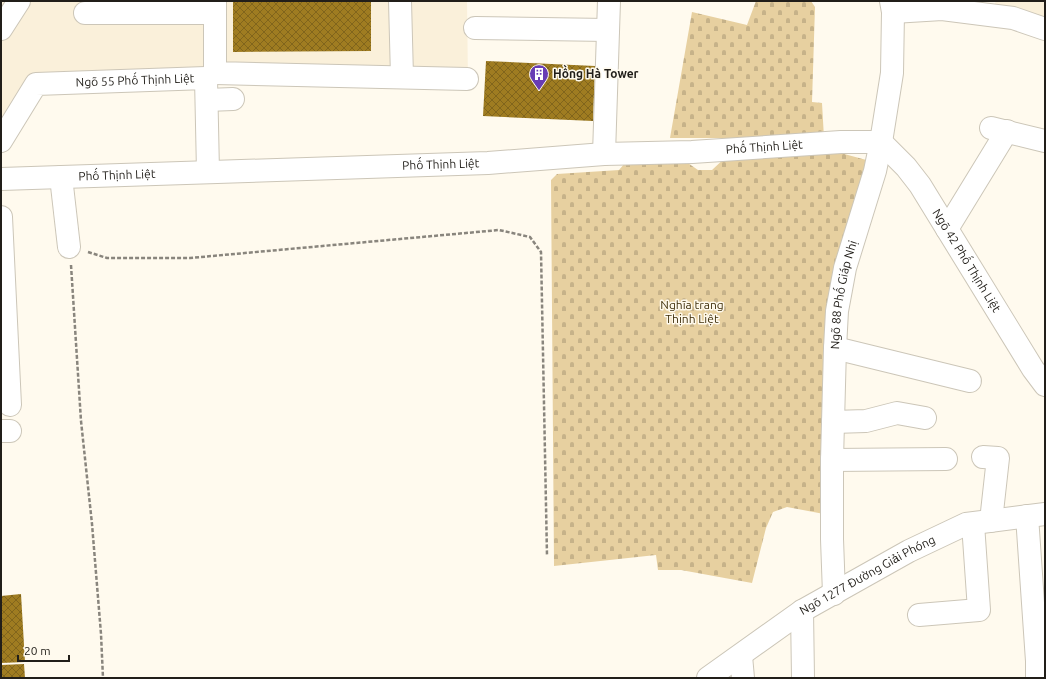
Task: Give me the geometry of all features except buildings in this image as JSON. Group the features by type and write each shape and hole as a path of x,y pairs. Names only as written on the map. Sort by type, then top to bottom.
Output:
{"street":[{"path":"1,29 19,1"},
{"path":"400,1 402,77"},
{"path":"604,154 609,1"},
{"path":"892,6 943,5 1013,18 1045,29"},
{"name":"Ngõ 88 Phố Giáp Nhị","path":"834,594 832,460 837,311 845,268 875,171 881,142 892,73 892,6"},
{"path":"85,13 215,7 215,73 467,79"},
{"path":"475,28 608,30"},
{"name":"Ngõ 55 Phố Thịnh Liệt","path":"1,141 36,84 206,78 208,172"},
{"path":"206,100 233,100"},
{"path":"947,229 999,130 1045,141"},
{"name":"Phố Thịnh Liệt","path":"1,179 488,163 604,154 692,152 841,142 881,142"},
{"name":"Ngõ 42 Phố Thịnh Liệt","path":"881,142 906,167 920,185 1033,370 1045,385"},
{"path":"61,177 69,247"},
{"path":"1,217 10,405"},
{"path":"835,348 970,381"},
{"path":"833,422 866,421 897,413 925,418"},
{"path":"919,615 979,610 982,522 998,458 983,458"},
{"path":"832,460 946,459"},
{"path":"1036,515 1040,667"},
{"name":"Ngõ 1277 Đường Giải Phóng","path":"708,678 741,656 802,611 909,551 966,524 1036,515"},
{"path":"802,611 803,678"},
{"path":"741,656 743,678"}],"path":[{"path":"103,678 93,540 81,421 76,330 69,247 107,258 190,258 499,230 530,237 541,252 547,556"}],"shaded area":[{"path":"1,1 467,1 468,84 33,79 1,132"},
{"path":"996,1 1045,1 1045,20 994,6"}],"green space":[{"path":"756,1 811,1 815,7 812,102 822,103 824,138 670,138 692,12 747,25"},
{"name":"Nghĩa trang Thịnh Liệt","path":"837,152 870,161 835,273 824,514 787,507 773,512 766,528 752,583 681,570 658,570 656,555 554,566 551,180 557,174 619,170 625,163 682,159 698,170 712,170 727,156"}],"place":[{"name":"Hồng Hà Tower","path":"539,91"}]}
